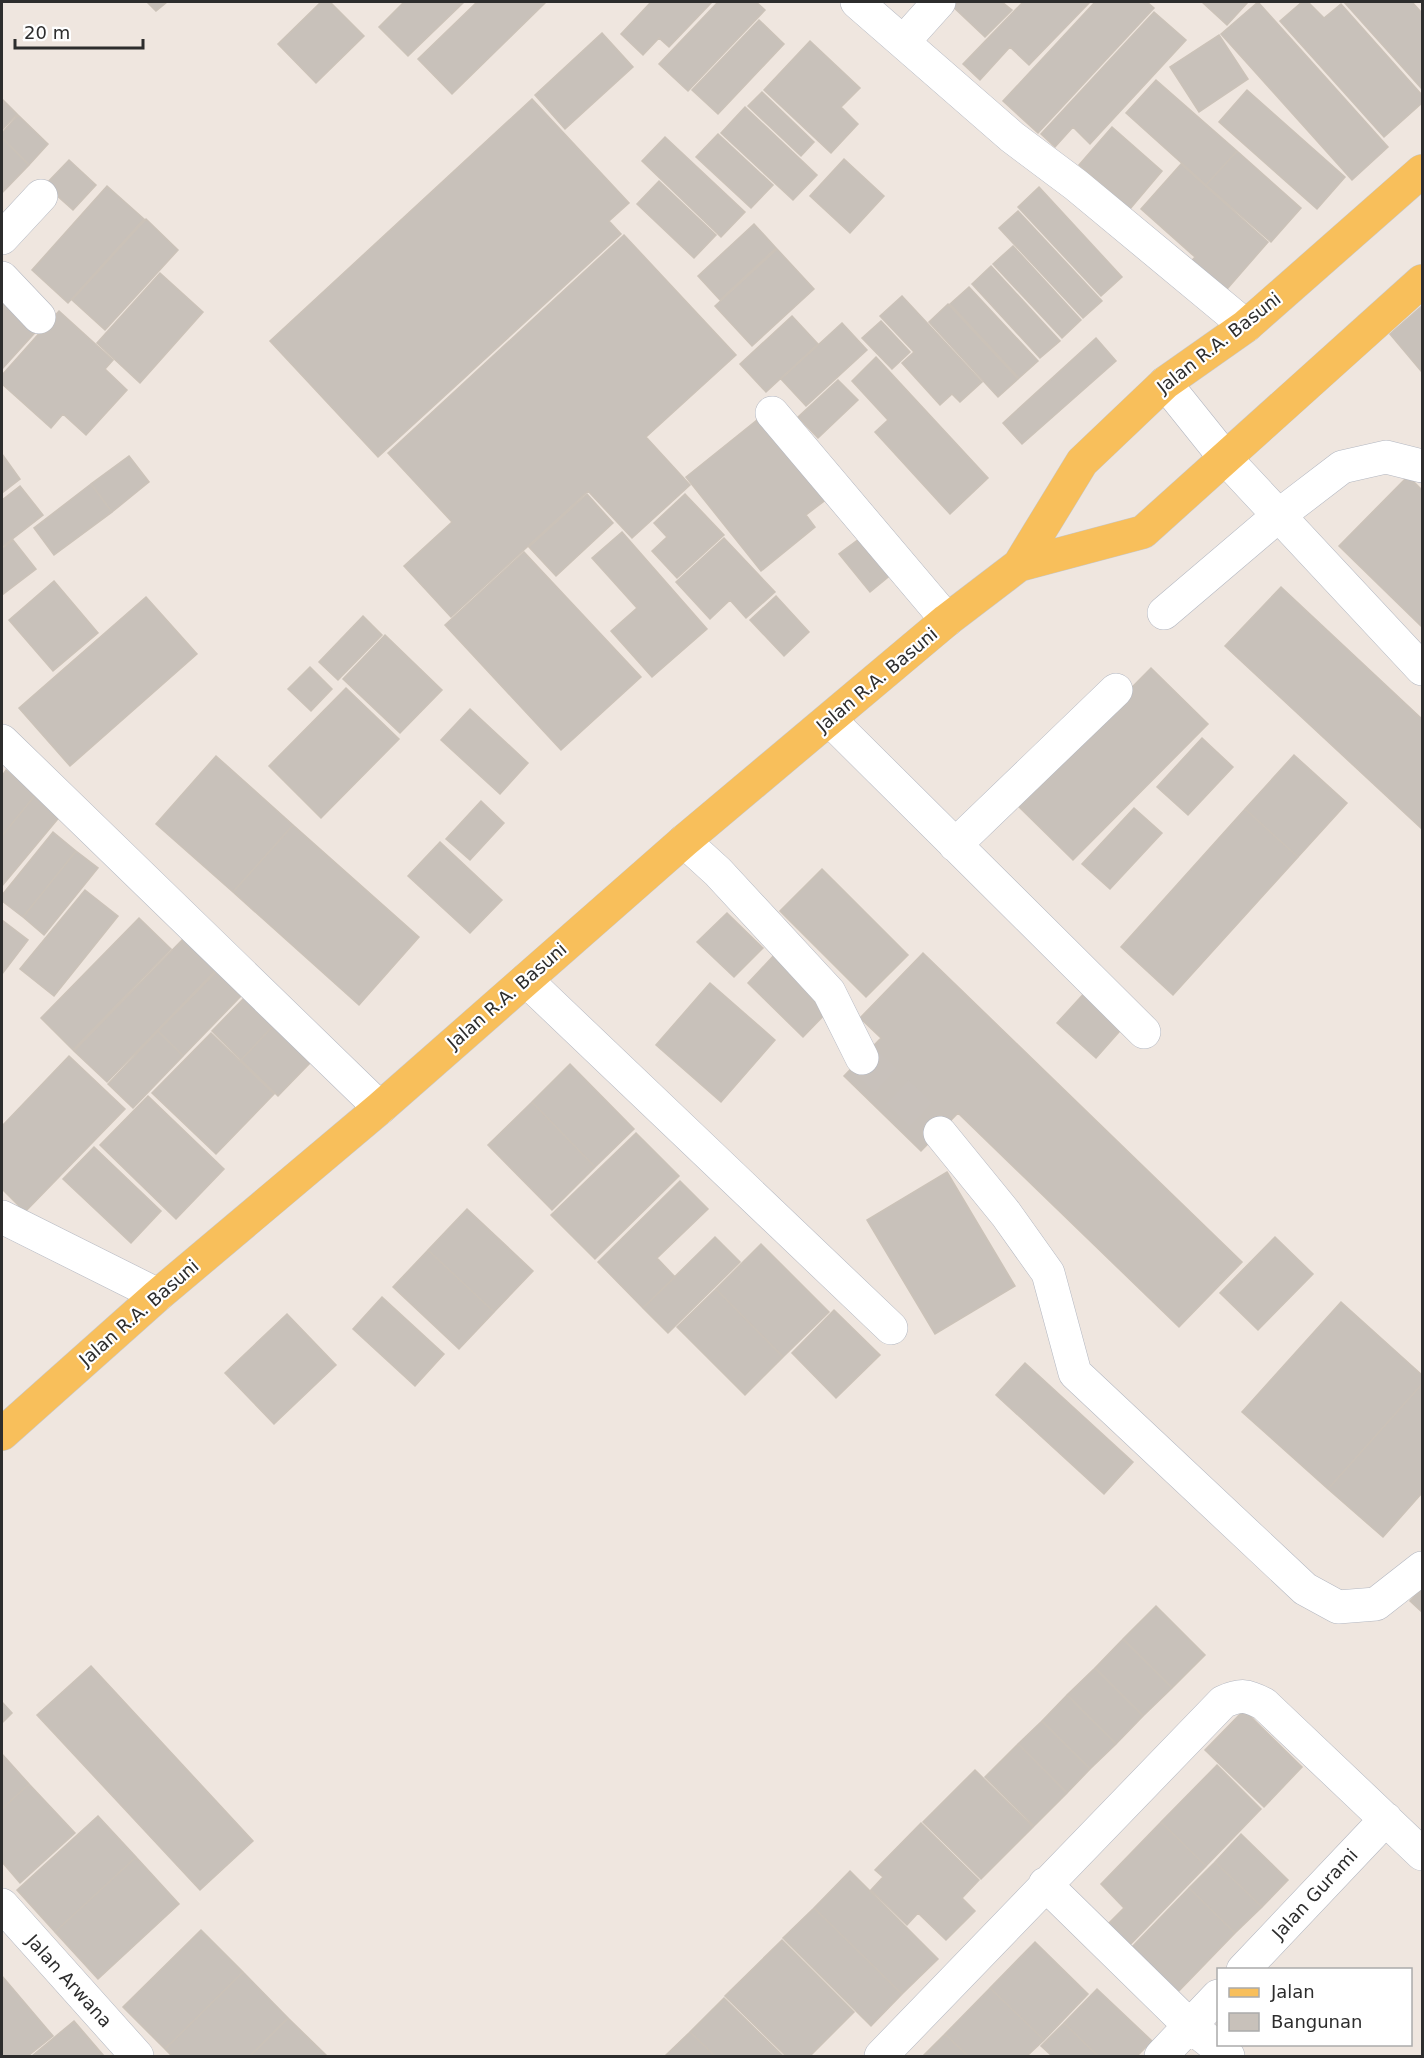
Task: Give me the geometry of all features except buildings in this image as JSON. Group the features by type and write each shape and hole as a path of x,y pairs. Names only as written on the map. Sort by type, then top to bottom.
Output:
{"main road":[{"name":"Jalan R.A. Basuni","path":"2,1434 158,1295 380,1108 684,841 947,620 1019,565 1082,462 1165,383 1246,326 1422,171"},
{"name":"Jalan R.A. Basuni","path":"1019,565 1143,532 1422,281"}],"street":[{"path":"856,2 904,41 1012,137 1076,184 1246,326"},
{"path":"904,41 939,2"},
{"path":"2,238 41,196"},
{"path":"2,278 39,317"},
{"path":"1165,383 1226,459 1422,669"},
{"path":"772,413 947,620"},
{"path":"1164,613 1278,516 1342,468 1386,457 1422,466"},
{"path":"955,845 1116,690"},
{"path":"830,720 1143,1032"},
{"path":"2,741 380,1108"},
{"path":"684,841 718,872 829,992 862,1058"},
{"path":"526,980 891,1328"},
{"path":"939,1132 1006,1214 1048,1273 1074,1373 1305,1589 1338,1607 1376,1604 1422,1568"},
{"path":"2,1217 158,1295"},
{"path":"881,2056 1223,1702 1237,1695 1250,1697 1264,1704 1422,1854"},
{"name":"Jalan Gurami","path":"1245,1968 1386,1819"},
{"path":"1046,1884 1190,2026 1228,2056"},
{"name":"Jalan Arwana","path":"2,1905 137,2056"},
{"path":"1161,2056 1217,1997"}],"tunnel":[{"path":"862,1058 940,1133"}]}
